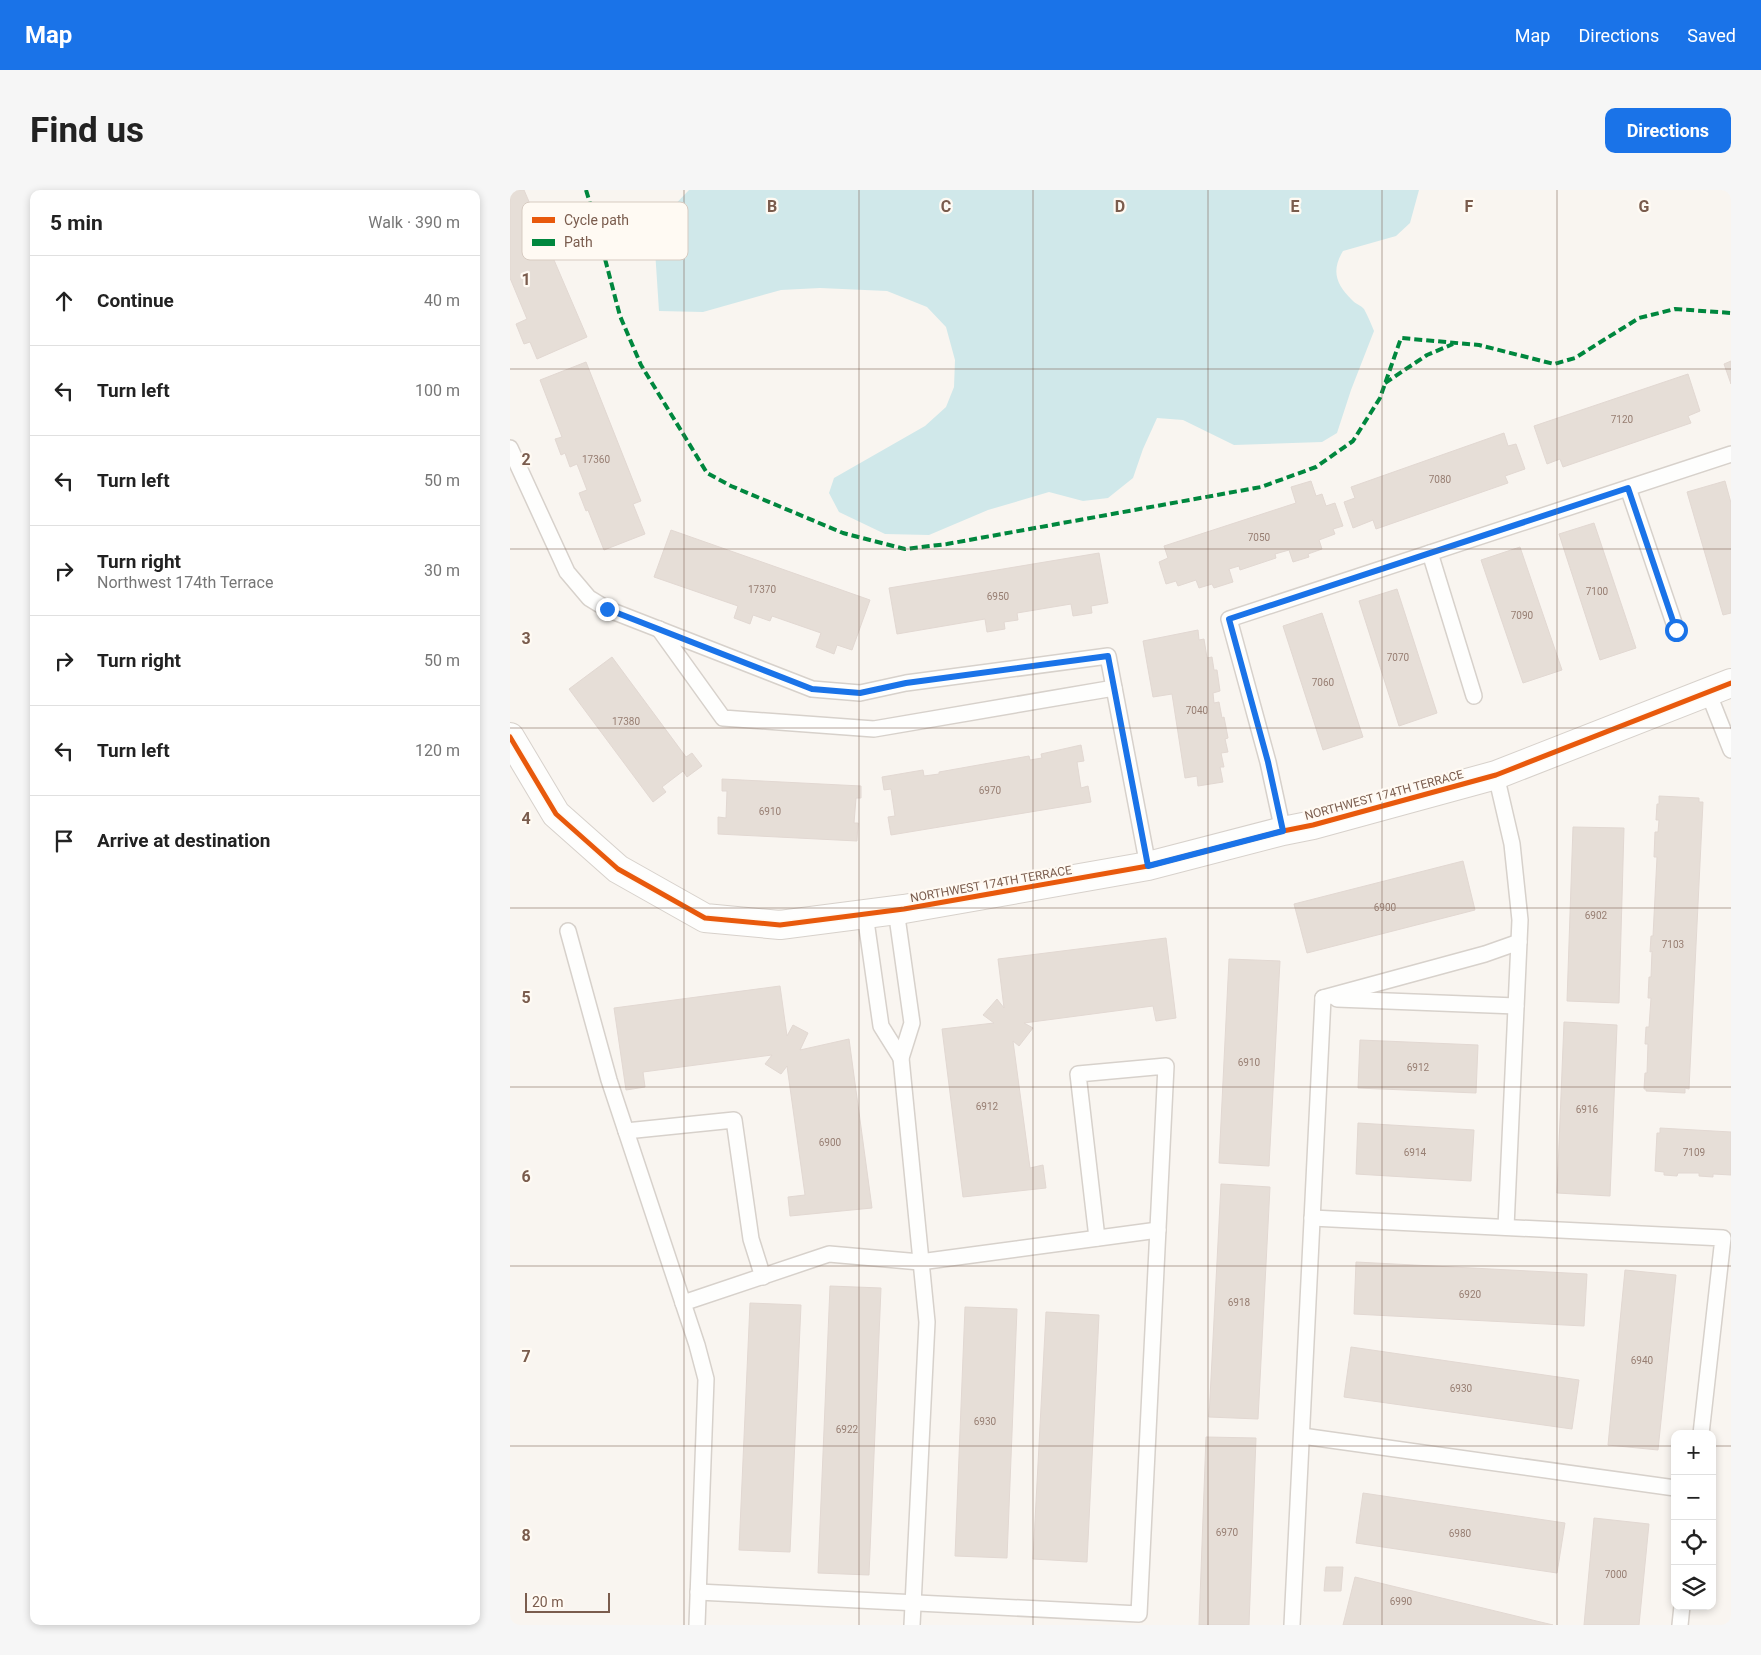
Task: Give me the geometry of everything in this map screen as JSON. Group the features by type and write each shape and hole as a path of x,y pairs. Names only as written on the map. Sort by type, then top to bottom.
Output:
{"street":[{"name":"NORTHWEST 174TH TERRACE","path":"510,737 556,814 618,869 705,918 780,925 896,910 1148,866 1313,825 1496,775 1719,687"}],"lane":[{"path":"510,448 567,572 589,598 607,609 812,689 860,693 906,683 1108,656 1148,866"},
{"path":"1283,831 1268,762 1229,619 1731,454"},
{"path":"1628,488 1676,630"},
{"path":"1430,553 1474,696"},
{"path":"659,629 723,718 874,729 1114,688"},
{"path":"1719,687 1731,750"},
{"path":"1496,775 1512,844 1520,920 1506,1227"},
{"path":"896,910 912,1024 901,1058 926,1322 912,1625"},
{"path":"865,914 881,1026 901,1058"},
{"path":"568,931 609,1080 697,1345 706,1379 697,1625"},
{"path":"1323,998 1485,954 1519,942"},
{"path":"1323,998 1516,1006"},
{"path":"1292,1625 1323,998"},
{"path":"698,1592 1139,1614 1166,1066 1078,1074 1097,1238"},
{"path":"626,1131 734,1120 751,1240 763,1277"},
{"path":"1312,1218 1723,1238 1701,1430"},
{"path":"683,1303 829,1254 920,1262 1158,1230"},
{"path":"1302,1436 1671,1487"},
{"path":"1680,1625 1682,1610"}],"water":[{"path":"689,190 1419,190 1410,223 1396,236 1343,251 1339,258 1336,271 1339,283 1353,301 1364,309 1374,331 1351,390 1337,433 1322,442 1234,445 1183,420 1157,418 1133,478 1108,498 1083,501 1049,492 988,510 929,535 885,534 839,512 829,493 834,478 925,426 946,407 954,387 955,360 946,327 927,307 887,291 820,288 781,290 703,312 659,311 656,260 688,260 688,202 677,202"}],"building":[{"path":"510,190 524,190 529,202 522,202 522,260 554,260 587,337 537,359 530,342 524,344 516,324 527,319 510,278"},
{"path":"1731,361 1731,384 1724,364"},
{"path":"586,362 641,501 633,504 645,534 604,550 579,493 587,490 577,464 570,467 565,453 561,455 555,439 562,437 540,380"},
{"path":"1688,374 1700,411 1688,416 1691,423 1563,467 1560,459 1547,464 1534,426"},
{"path":"1504,433 1508,446 1516,444 1525,469 1505,476 1508,483 1376,529 1373,520 1353,528 1344,502 1355,498 1351,487"},
{"path":"1311,481 1316,496 1322,494 1326,506 1335,503 1343,526 1333,529 1335,534 1319,540 1322,549 1308,554 1309,557 1293,562 1289,550 1275,554 1276,558 1240,570 1239,566 1229,569 1233,582 1214,588 1212,584 1199,588 1196,580 1178,586 1176,581 1166,584 1159,562 1168,558 1164,546 1296,503 1291,487"},
{"path":"1725,481 1731,503 1731,613 1723,615 1687,492"},
{"path":"1594,523 1636,648 1600,660 1559,534"},
{"path":"671,530 870,600 852,650 837,645 834,654 816,647 821,633 772,616 770,621 753,615 750,624 734,618 738,606 654,577"},
{"path":"1520,547 1562,670 1523,683 1481,560"},
{"path":"1099,553 1108,603 1091,606 1092,613 1073,616 1071,604 1017,613 1018,620 1004,622 1005,629 987,632 985,619 897,634 889,588"},
{"path":"1397,589 1437,713 1399,726 1359,601"},
{"path":"1322,613 1363,737 1323,750 1283,626"},
{"path":"1198,630 1199,640 1204,639 1207,658 1212,657 1214,670 1217,670 1220,691 1213,693 1214,703 1219,702 1222,718 1224,717 1228,738 1225,739 1228,752 1221,753 1224,767 1220,767 1223,782 1198,786 1197,776 1185,778 1172,694 1153,697 1143,641"},
{"path":"612,657 686,757 692,753 702,766 687,777 683,771 662,787 666,792 653,802 569,689"},
{"path":"1081,745 1084,761 1077,762 1081,788 1088,786 1091,802 891,835 888,817 895,816 891,789 884,790 882,777 923,770 924,776 939,774 939,772 1029,756 1030,760 1042,758 1041,754"},
{"path":"722,779 861,786 861,798 856,798 854,823 858,823 857,841 718,834 718,817 726,818 727,791 722,791"},
{"path":"1659,796 1699,798 1699,802 1703,802 1689,1089 1685,1088 1685,1093 1646,1091 1644,1089 1645,1073 1647,1073 1648,1044 1645,1044 1646,1027 1649,1027 1651,998 1648,998 1649,977 1651,977 1652,951 1650,952 1651,936 1653,936 1657,857 1654,857 1655,832 1658,832 1659,820 1656,820"},
{"path":"1573,827 1624,828 1619,1003 1567,1001"},
{"path":"1463,861 1475,910 1307,953 1294,904"},
{"path":"1166,938 1176,1018 1156,1021 1153,1006 1024,1023 1033,1028 1019,1046 1013,1041 1030,1168 1043,1165 1046,1188 963,1197 942,1029 994,1023 983,1015 997,999 1004,1008 998,959"},
{"path":"1229,959 1280,961 1269,1166 1219,1163"},
{"path":"780,986 787,1036 793,1025 808,1033 800,1050 849,1039 872,1208 790,1216 788,1197 805,1195 787,1066 781,1074 765,1064 772,1055 643,1072 645,1087 626,1090 614,1008"},
{"path":"1564,1022 1617,1025 1610,1196 1557,1193"},
{"path":"1360,1040 1478,1045 1476,1093 1358,1088"},
{"path":"1358,1123 1474,1130 1471,1181 1356,1174"},
{"path":"1660,1128 1731,1132 1731,1175 1713,1174 1713,1177 1699,1176 1699,1173 1678,1173 1677,1176 1664,1175 1664,1172 1655,1171 1657,1133 1660,1133"},
{"path":"1221,1184 1270,1187 1258,1419 1209,1417"},
{"path":"1356,1262 1587,1274 1584,1326 1354,1314"},
{"path":"1625,1270 1676,1275 1658,1450 1608,1445"},
{"path":"830,1286 881,1288 869,1575 818,1573"},
{"path":"750,1303 801,1305 790,1552 739,1550"},
{"path":"965,1307 1017,1309 1007,1558 955,1556"},
{"path":"1046,1312 1099,1315 1087,1562 1033,1559"},
{"path":"1351,1347 1579,1380 1572,1429 1344,1397"},
{"path":"1206,1437 1256,1438 1249,1625 1199,1625"},
{"path":"1363,1493 1565,1523 1557,1573 1356,1543"},
{"path":"1594,1518 1649,1524 1639,1625 1584,1625"},
{"path":"1326,1567 1343,1567 1341,1591 1324,1591"},
{"path":"1355,1577 1553,1625 1343,1625"}],"marked path":[{"path":"586,190 590,202"},
{"path":"605,260 620,316 641,365 707,473 731,486 843,533 905,549 947,544 1261,487 1316,467 1353,441 1380,398 1401,338 1479,345 1554,364 1575,358 1639,318 1675,309 1731,313"},
{"path":"1385,383 1427,355 1453,344"}],"cycle path":[{"path":"510,737 556,814 618,869 705,918 780,925 904,909 1148,866 1313,825 1496,775 1731,683"}],"route":[{"path":"607,609 812,689 860,693 906,683 1108,656 1148,866 1283,831 1268,762 1229,619 1628,488 1676,630"}]}
